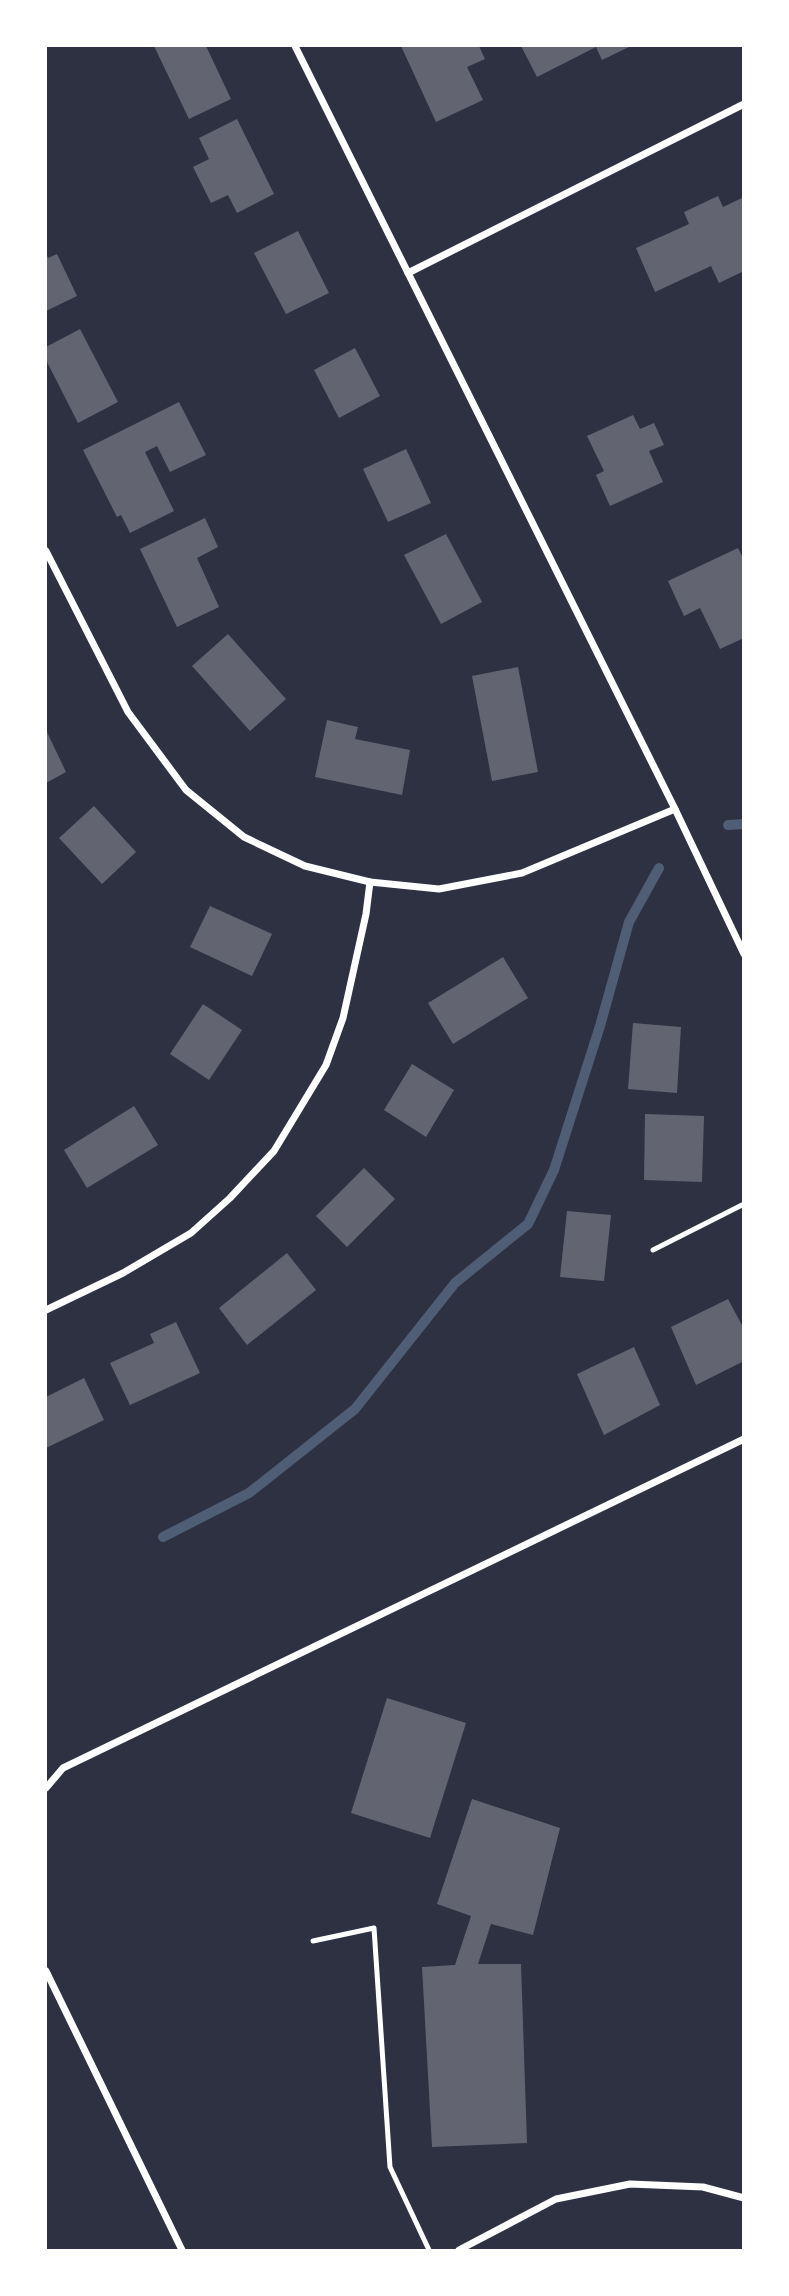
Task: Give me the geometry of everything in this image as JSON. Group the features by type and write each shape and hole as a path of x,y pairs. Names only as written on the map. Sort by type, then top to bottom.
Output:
{"street":[{"path":"295,46 744,954"},
{"path":"408,273 744,104"},
{"path":"46,551 128,712 186,790 244,836 305,866 370,882 439,890 522,873 674,809"},
{"path":"46,1310 123,1273 191,1233 230,1198 274,1151 326,1065 339,1030 366,914 370,882"},
{"path":"46,1788 63,1768 744,1439"},
{"path":"46,1971 182,2250"},
{"path":"459,2250 556,2199 630,2184 703,2187 744,2198"}],"lane":[{"path":"653,1250 744,1204"},
{"path":"313,1941 374,1928 390,2167 429,2250"}],"building":[{"path":"154,46 206,46 231,99 189,119"},
{"path":"401,46 479,46 485,59 467,67 483,100 436,122"},
{"path":"521,46 631,46 602,60 596,47 537,77"},
{"path":"237,119 274,194 237,213 228,195 211,203 193,167 209,159 199,138"},
{"path":"718,196 723,207 744,197 744,271 719,283 711,266 655,292 636,248 689,224 684,212"},
{"path":"298,231 329,293 286,314 254,253"},
{"path":"46,253 48,258 57,254 77,296 46,311"},
{"path":"80,329 118,402 78,423 46,360 46,347"},
{"path":"355,348 380,396 339,418 314,370"},
{"path":"179,402 206,455 170,472 157,446 145,452 174,511 130,533 121,515 117,517 83,450"},
{"path":"633,415 640,429 654,423 664,445 649,451 663,482 610,506 596,475 604,471 587,436"},
{"path":"406,449 431,503 388,522 363,469"},
{"path":"205,518 218,547 197,558 219,607 177,627 140,549"},
{"path":"446,534 482,602 441,624 404,555"},
{"path":"738,548 744,560 744,638 720,649 700,608 684,616 668,581"},
{"path":"228,634 286,699 250,731 192,666"},
{"path":"518,667 538,772 492,781 472,676"},
{"path":"327,720 358,727 355,739 410,750 402,795 315,777"},
{"path":"46,730 66,772 46,783"},
{"path":"94,806 136,852 102,884 59,838"},
{"path":"210,906 272,934 252,976 190,947"},
{"path":"503,957 528,998 453,1044 428,1003"},
{"path":"203,1004 242,1030 209,1080 170,1054"},
{"path":"633,1023 681,1027 677,1093 628,1089"},
{"path":"412,1064 454,1090 426,1137 384,1110"},
{"path":"134,1106 158,1145 87,1188 64,1150"},
{"path":"645,1114 704,1116 702,1182 644,1180"},
{"path":"364,1168 395,1199 347,1247 316,1216"},
{"path":"567,1211 611,1215 604,1281 560,1277"},
{"path":"287,1253 316,1290 247,1345 219,1308"},
{"path":"728,1299 744,1329 744,1361 696,1385 671,1327"},
{"path":"176,1322 200,1373 130,1405 110,1363 154,1343 150,1334"},
{"path":"634,1347 660,1405 604,1435 577,1374"},
{"path":"84,1378 104,1420 46,1448 46,1397"},
{"path":"387,1698 466,1723 430,1838 351,1813"},
{"path":"472,1799 560,1828 533,1935 491,1924 478,1964 521,1964 527,2143 432,2147 422,1967 455,1965 471,1916 437,1904"}],"waterway":[{"path":"728,825 744,824"},
{"path":"163,1537 249,1493 355,1409 455,1283 528,1224 554,1170 600,1026 629,922 659,868"}]}
